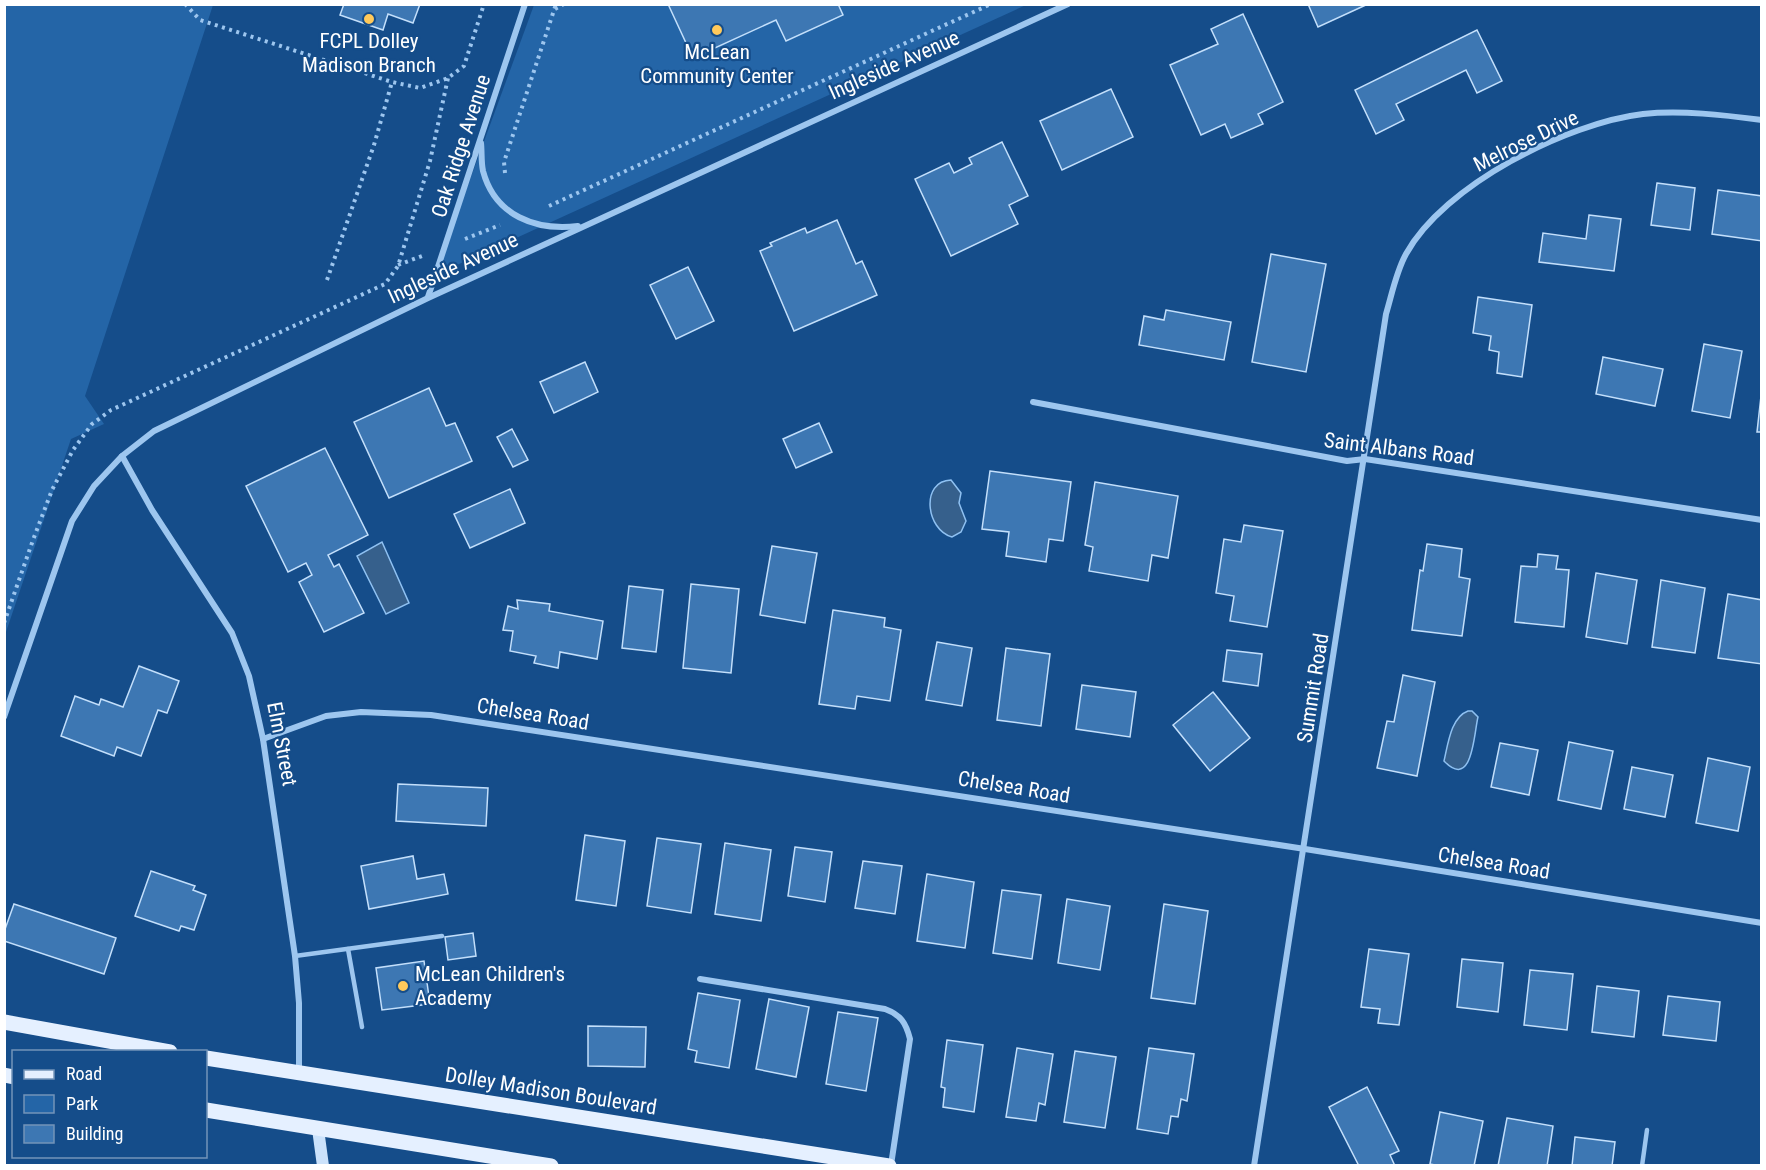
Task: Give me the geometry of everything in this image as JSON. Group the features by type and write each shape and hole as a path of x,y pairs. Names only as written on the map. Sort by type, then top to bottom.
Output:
{"main road":[{"path":"4,1022 159,1050"},
{"name":"Dolley Madison Boulevard","path":"207,1058 890,1166"},
{"path":"207,1110 551,1166"}],"street":[{"name":"Oak Ridge Avenue","path":"428,297 525,4"},
{"name":"Ingleside Avenue","path":"4,717 72,521 94,486 122,456 154,431 428,297 1068,4"},
{"name":"Melrose Drive","path":"1426,224 1456,197 1498,169 1561,137 1613,119 1668,113 1761,120"},
{"path":"480,139 483,171 490,188 504,206 519,218 537,225 560,228 584,225"},
{"name":"Summit Road","path":"1254,1166 1305,849 1386,314 1399,268 1406,253 1426,224"},
{"name":"Saint Albans Road","path":"1033,402 1347,461 1365,459 1761,520"},
{"name":"Elm Street","path":"122,456 152,510 232,633 249,676 263,739 295,956 299,1003 299,1073"},
{"name":"Chelsea Road","path":"263,739 326,716 361,712 431,715 1305,849 1761,923"},
{"path":"700,978 885,1009 896,1013 906,1025 910,1039 890,1166"},
{"path":"318,1129 323,1166"}],"lane":[{"path":"295,956 442,936"},
{"path":"348,949 362,1027"},
{"path":"1642,1166 1647,1130"}],"path":[{"path":"185,4 200,20 392,82 420,88 448,78 464,66 484,4"},
{"path":"506,179 504,162 555,7 564,4"},
{"path":"542,209 991,4"},
{"path":"398,266 430,161 448,78"},
{"path":"327,280 374,145 392,82"}],"green space":[{"path":"5,4 213,5 85,396 104,424 71,439 5,635"},
{"path":"534,5 1026,5 435,275"}],"shaded area":[{"path":"951,480 961,493 959,503 966,521 961,532 952,537 943,533 937,525 930,506 934,488 941,482"},
{"path":"382,542 409,603 386,614 357,556"},
{"path":"1468,711 1472,711 1478,717 1473,745 1466,764 1461,769 1454,768 1444,761 1449,739 1458,719"}],"building":[{"name":"FCPL Dolley Madison Branch","path":"344,4 420,4 413,23 388,14 383,30 340,15"},
{"name":"McLean Community Center","path":"668,4 838,4 843,15 786,41 776,20 693,58"},
{"path":"1308,4 1368,4 1318,27"},
{"path":"1243,14 1283,102 1258,114 1263,124 1231,138 1225,124 1201,135 1170,65 1218,44 1211,29"},
{"path":"1477,30 1502,81 1477,93 1466,70 1396,104 1404,120 1376,134 1355,90"},
{"path":"1111,89 1133,137 1062,170 1040,121"},
{"path":"1002,142 1028,196 1009,205 1018,224 951,256 915,179 949,163 954,173 972,164 969,158"},
{"path":"1657,183 1695,188 1690,230 1651,225"},
{"path":"1718,190 1762,196 1762,241 1712,234"},
{"path":"1589,215 1621,219 1614,271 1539,262 1543,233 1586,239"},
{"path":"837,220 856,264 862,261 877,295 794,331 760,251 772,246 770,243 805,228 807,233"},
{"path":"1271,254 1326,264 1306,372 1252,362"},
{"path":"688,267 714,321 676,339 650,285"},
{"path":"1478,297 1532,305 1522,377 1497,373 1499,352 1489,350 1491,336 1473,333"},
{"path":"1166,310 1231,322 1224,360 1139,345 1144,316 1164,320"},
{"path":"1704,344 1742,351 1730,418 1692,411"},
{"path":"1603,357 1663,369 1655,406 1596,394"},
{"path":"585,362 598,392 554,413 540,382"},
{"path":"1762,387 1762,432 1757,432"},
{"path":"429,388 446,426 455,423 472,461 389,498 354,422"},
{"path":"819,423 832,452 796,468 783,439"},
{"path":"512,429 528,460 513,467 497,437"},
{"path":"325,448 368,535 328,555 334,567 339,564 364,613 324,632 299,582 312,575 306,563 288,572 246,486"},
{"path":"990,471 1071,482 1063,541 1049,539 1046,562 1006,556 1009,532 982,529"},
{"path":"1095,482 1178,496 1168,558 1152,555 1148,581 1089,571 1093,547 1085,545"},
{"path":"510,489 525,523 470,548 454,514"},
{"path":"1244,525 1283,531 1267,627 1230,621 1234,596 1216,593 1224,539 1241,542"},
{"path":"1427,544 1462,549 1459,577 1470,579 1462,636 1412,630 1420,570 1423,571"},
{"path":"772,546 817,553 805,623 760,615"},
{"path":"1538,554 1558,556 1556,569 1569,570 1564,627 1515,622 1521,566 1537,567"},
{"path":"1596,573 1637,580 1627,644 1586,637"},
{"path":"1661,580 1705,588 1695,653 1652,647"},
{"path":"691,584 739,589 731,673 683,668"},
{"path":"629,586 663,590 656,652 622,648"},
{"path":"1728,594 1762,600 1762,664 1718,658"},
{"path":"517,600 550,604 549,611 603,621 597,659 560,652 558,668 534,663 536,656 510,651 513,631 503,630 508,606 518,609"},
{"path":"833,610 885,618 884,627 901,630 890,701 857,696 855,709 819,704"},
{"path":"937,642 972,648 962,706 926,700"},
{"path":"1006,648 1050,654 1041,726 997,720"},
{"path":"1227,650 1262,654 1258,686 1223,681"},
{"path":"139,666 179,681 167,713 158,710 141,756 117,747 114,756 61,736 75,696 99,705 101,699 123,707"},
{"path":"1403,675 1435,682 1417,776 1377,768 1387,721 1394,722"},
{"path":"1082,685 1136,692 1130,737 1076,729"},
{"path":"1213,692 1250,738 1210,771 1173,725"},
{"path":"1569,742 1613,751 1601,809 1558,800"},
{"path":"1500,743 1538,750 1529,795 1491,787"},
{"path":"1708,758 1750,767 1738,831 1696,823"},
{"path":"1632,767 1673,775 1665,817 1624,809"},
{"path":"398,784 488,788 486,826 396,821"},
{"path":"585,835 625,841 616,906 576,900"},
{"path":"657,838 701,844 691,913 647,906"},
{"path":"725,843 771,850 761,921 715,914"},
{"path":"795,847 832,852 825,902 788,896"},
{"path":"413,856 417,879 444,874 448,894 369,909 361,866"},
{"path":"863,861 902,866 895,914 855,908"},
{"path":"151,871 195,886 193,890 206,895 194,930 181,926 179,931 135,916"},
{"path":"927,874 974,882 965,948 917,941"},
{"path":"1002,890 1041,895 1032,959 993,953"},
{"path":"1067,899 1110,906 1100,970 1058,963"},
{"path":"14,904 116,938 104,974 4,941 4,932"},
{"path":"1164,904 1208,911 1195,1004 1151,998"},
{"path":"473,933 476,956 448,960 445,937"},
{"path":"1369,949 1409,954 1399,1025 1378,1023 1380,1009 1361,1007"},
{"path":"1462,959 1503,963 1498,1012 1457,1007"},
{"name":"McLean Children's Academy","path":"424,961 430,1004 382,1010 376,968"},
{"path":"1530,970 1573,974 1567,1030 1524,1025"},
{"path":"1597,986 1639,991 1634,1037 1592,1032"},
{"path":"698,993 740,1000 729,1068 695,1062 697,1051 688,1049"},
{"path":"1668,996 1720,1002 1716,1041 1663,1035"},
{"path":"769,999 809,1007 796,1077 756,1069"},
{"path":"838,1012 878,1018 866,1091 826,1084"},
{"path":"588,1026 646,1027 645,1067 588,1066"},
{"path":"947,1040 983,1045 974,1112 943,1107 945,1088 941,1087"},
{"path":"1017,1048 1053,1054 1045,1105 1039,1103 1036,1121 1006,1117"},
{"path":"1149,1048 1194,1054 1187,1101 1181,1099 1178,1117 1171,1116 1168,1134 1137,1129"},
{"path":"1075,1051 1116,1057 1105,1128 1064,1122"},
{"path":"1367,1087 1399,1151 1390,1155 1395,1166 1359,1166 1329,1107"},
{"path":"1440,1112 1483,1121 1474,1166 1430,1164"},
{"path":"1507,1118 1553,1126 1547,1166 1498,1166"},
{"path":"1575,1137 1615,1142 1612,1166 1572,1166"}],"place":[{"name":"FCPL Dolley Madison Branch","path":"369,19"},
{"name":"McLean Community Center","path":"717,30"},
{"name":"McLean Children's Academy","path":"403,986"}]}
